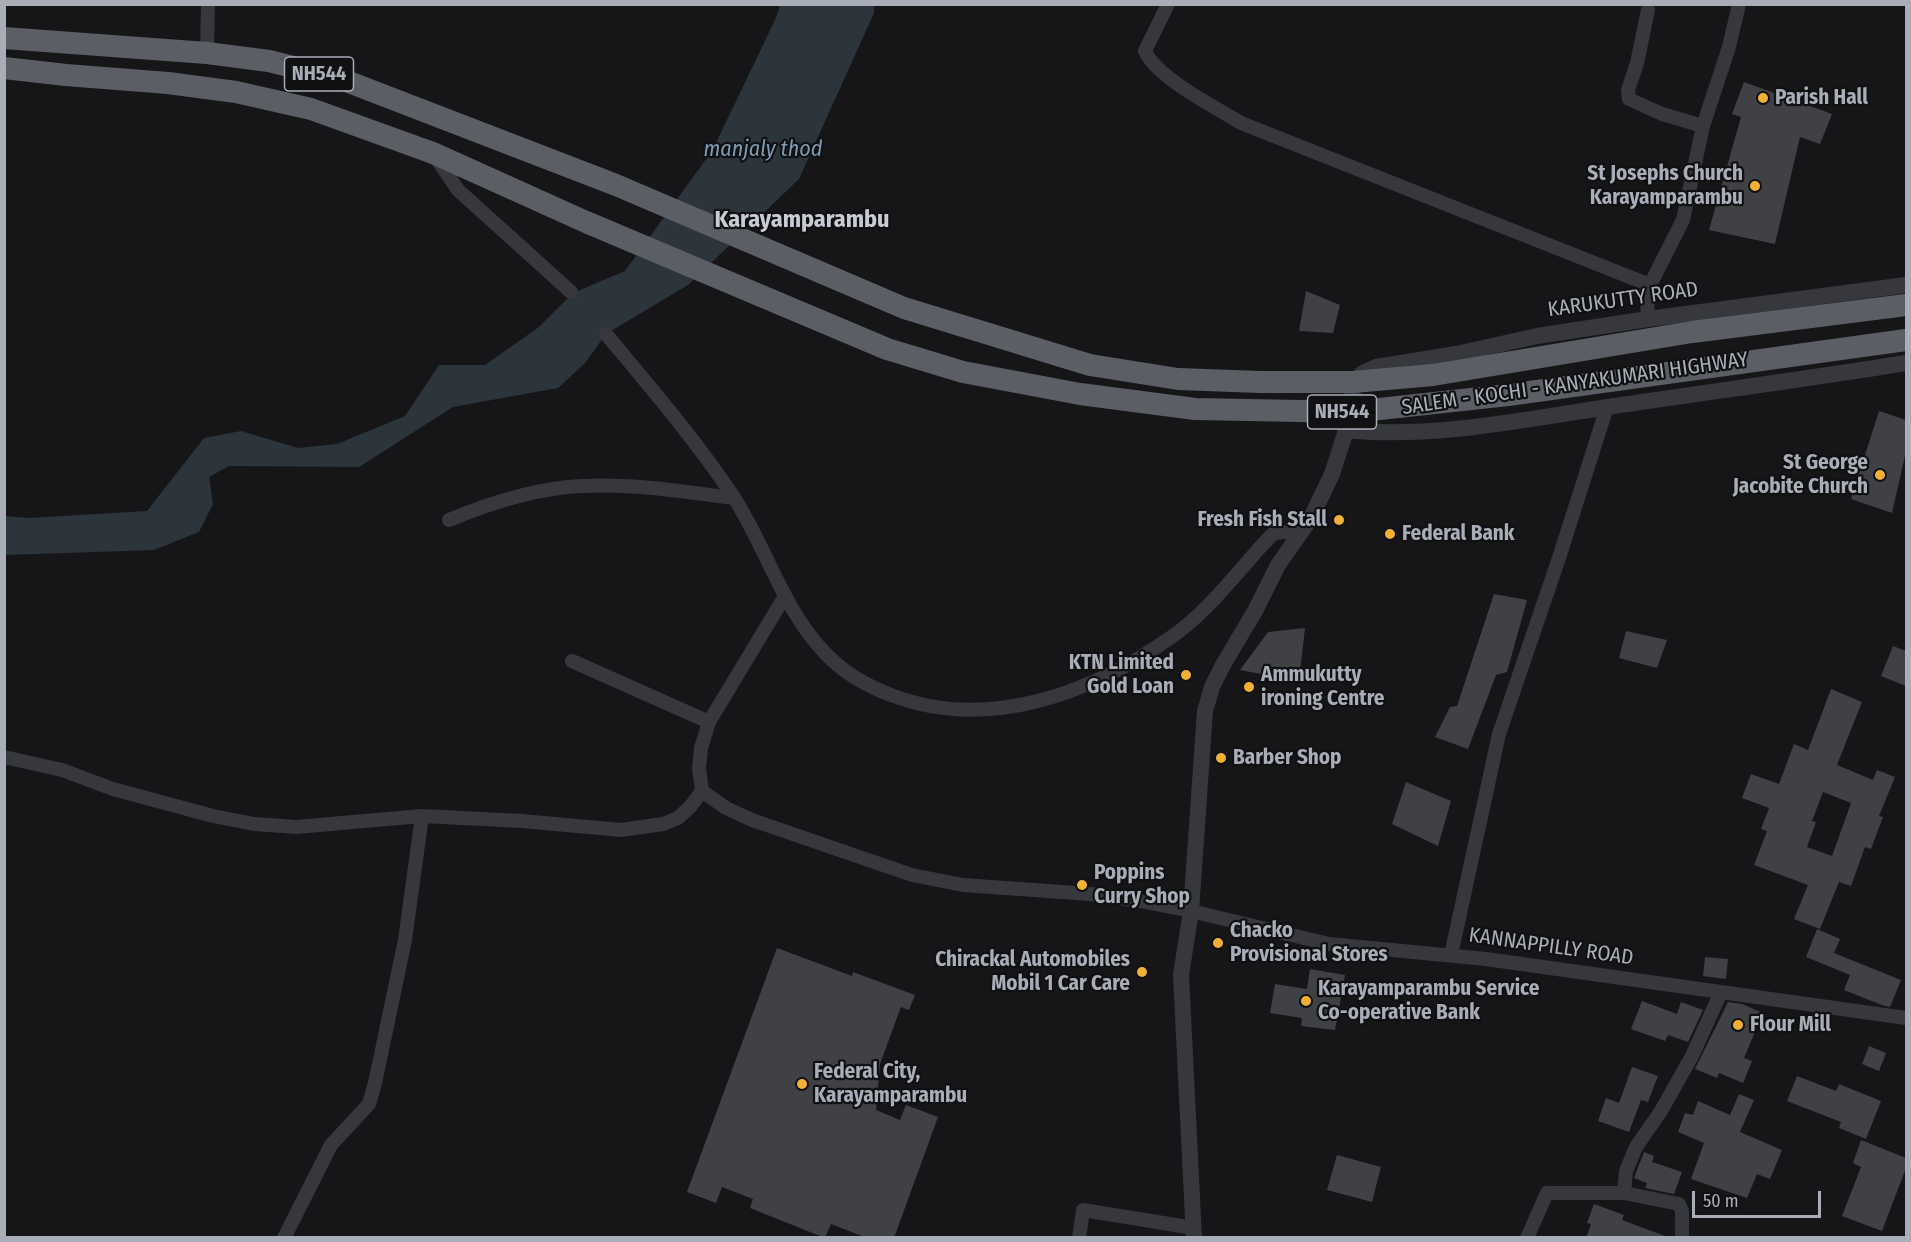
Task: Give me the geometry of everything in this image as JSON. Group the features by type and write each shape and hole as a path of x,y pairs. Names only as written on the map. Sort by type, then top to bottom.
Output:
{"highway":[{"name":"NH544","path":"4,38 207,53"},
{"name":"SALEM - KOCHI - KANYAKUMARI HIGHWAY","path":"207,53 269,61 341,79 616,185 904,308 1090,365 1178,379 1353,382 1433,375 1692,332 1906,305"},
{"name":"NH544","path":"4,68 168,82 236,92 311,109 433,153"},
{"name":"SALEM - KOCHI - KANYAKUMARI HIGHWAY","path":"433,153 586,222 887,349 963,372 1080,394 1195,410 1348,421 1508,395 1906,340"}],"street":[{"path":"207,53 208,4"},
{"path":"1168,4 1144,51 1149,60 1179,85 1241,123 1650,285"},
{"path":"1648,319 1647,295 1683,219 1703,126 1729,47 1739,4"},
{"path":"1648,10 1637,63 1628,90 1629,99 1662,114 1703,126"},
{"path":"433,153 458,190 571,292"},
{"name":"KARUKUTTY ROAD","path":"1353,382 1363,373 1376,367 1456,354 1537,336 1906,285"},
{"path":"606,334 692,438 734,498 785,596 803,625 825,653 851,675 881,691 918,704 986,710 1014,707 1072,691 1150,651 1172,637 1212,602 1277,532 1301,534"},
{"path":"1348,421 1375,433 1448,429 1906,363"},
{"path":"1079,1238 1083,1210 1194,1233 1181,975 1191,911 1204,711 1223,665 1255,611 1278,565 1301,534 1332,474 1348,421 1353,382"},
{"path":"1452,956 1499,734 1607,407"},
{"path":"449,520 473,510 509,500 562,488 584,486 637,487 734,498"},
{"path":"4,757 62,770 113,789 213,816 254,824 296,827 422,816 522,821 621,830 663,824 678,818 702,791 699,768 701,748 709,722 785,596"},
{"path":"572,661 709,722"},
{"name":"KANNAPPILLY ROAD","path":"702,791 726,808 752,820 912,875 963,885 1090,894 1191,911 1329,944 1486,958 1906,1018"},
{"path":"284,1238 331,1145 369,1104 405,940 422,816"},
{"path":"1623,1193 1626,1171 1636,1147 1661,1111 1687,1065 1721,992"},
{"path":"1527,1238 1547,1193 1623,1193 1679,1204 1682,1211 1682,1238"}],"water":[{"name":"manjaly thod","path":"780,5 874,5 874,13 799,179 688,285 606,334 585,363 558,388 453,407 359,467 229,466 209,477 213,504 199,532 154,550 5,555 4,516 29,518 147,511 204,438 241,431 298,448 337,444 405,416 439,365 485,365 539,327 573,293 625,271 712,151 776,18"}],"building":[{"name":"St Josephs Church Karayamparambu","path":"1744,82 1832,114 1820,144 1800,137 1775,244 1709,230 1741,117 1732,114"},
{"path":"1306,291 1340,305 1333,333 1299,331"},
{"name":"St George Jacobite Church","path":"1879,411 1906,420 1906,451 1892,513 1851,499"},
{"path":"1494,594 1527,600 1507,672 1496,675 1468,749 1435,737 1450,707 1457,706"},
{"path":"1305,628 1299,681 1240,670 1268,632"},
{"path":"1626,631 1667,640 1657,668 1619,658"},
{"path":"1893,646 1906,651 1906,686 1881,676"},
{"path":"1831,689 1862,702 1837,765 1873,780 1877,770 1895,777 1879,816 1883,817 1871,849 1865,847 1851,886 1839,882 1820,929 1794,919 1808,885 1754,865 1767,831 1761,829 1769,808 1742,798 1751,774 1779,784 1794,744 1808,750","holes":["1823,792 1851,803 1832,856 1807,847 1816,822 1812,821"]},
{"path":"1406,782 1451,801 1438,846 1392,824"},
{"path":"1817,929 1840,939 1834,953 1901,980 1890,1007 1844,990 1850,975 1806,957"},
{"name":"Federal City, Karayamparambu","path":"777,948 852,976 853,972 915,995 909,1010 901,1007 880,1064 876,1110 900,1120 906,1105 938,1117 894,1238 867,1238 831,1224 825,1238 750,1208 753,1199 722,1187 716,1203 687,1192"},
{"path":"1705,957 1728,959 1726,979 1703,976"},
{"name":"Karayamparambu Service Co-operative Bank","path":"1310,969 1345,975 1335,1030 1301,1026 1302,1018 1270,1013 1275,984 1307,989"},
{"path":"1642,1001 1677,1014 1681,1002 1703,1010 1688,1042 1668,1035 1665,1041 1631,1029"},
{"path":"1728,1002 1742,1004 1763,1013 1744,1058 1752,1061 1743,1083 1719,1073 1717,1078 1695,1069"},
{"path":"1869,1046 1886,1053 1879,1071 1862,1064"},
{"path":"1632,1067 1658,1076 1648,1102 1641,1100 1629,1132 1598,1121 1606,1098 1619,1103"},
{"path":"1797,1076 1836,1091 1839,1084 1881,1101 1866,1139 1839,1128 1841,1122 1787,1101"},
{"path":"1739,1094 1754,1100 1740,1132 1782,1150 1770,1179 1757,1174 1747,1198 1691,1179 1704,1143 1678,1132 1685,1113 1693,1115 1698,1101 1730,1115"},
{"path":"1861,1140 1906,1158 1906,1168 1882,1231 1842,1216 1861,1167 1853,1163"},
{"path":"1644,1152 1654,1156 1652,1162 1682,1172 1674,1194 1645,1188 1647,1183 1634,1178"},
{"path":"1337,1155 1381,1167 1372,1202 1327,1190"},
{"path":"1594,1204 1624,1215 1622,1220 1665,1236 1665,1238 1586,1238 1591,1224 1587,1223"}],"place":[{"name":"Parish Hall","path":"1763,98"},
{"name":"St Josephs Church Karayamparambu","path":"1755,186"},
{"name":"St George Jacobite Church","path":"1880,475"},
{"name":"Fresh Fish Stall","path":"1339,520"},
{"name":"Federal Bank","path":"1390,534"},
{"name":"KTN Limited Gold Loan","path":"1186,675"},
{"name":"Ammukutty ironing Centre","path":"1249,687"},
{"name":"Barber Shop","path":"1221,758"},
{"name":"Poppins Curry Shop","path":"1082,885"},
{"name":"Chacko Provisional Stores","path":"1218,943"},
{"name":"Chirackal Automobiles Mobil 1 Car Care","path":"1142,972"},
{"name":"Karayamparambu Service Co-operative Bank","path":"1306,1001"},
{"name":"Flour Mill","path":"1738,1025"},
{"name":"Federal City, Karayamparambu","path":"802,1084"}],"district":[{"name":"Karayamparambu","path":"802,220"}]}
